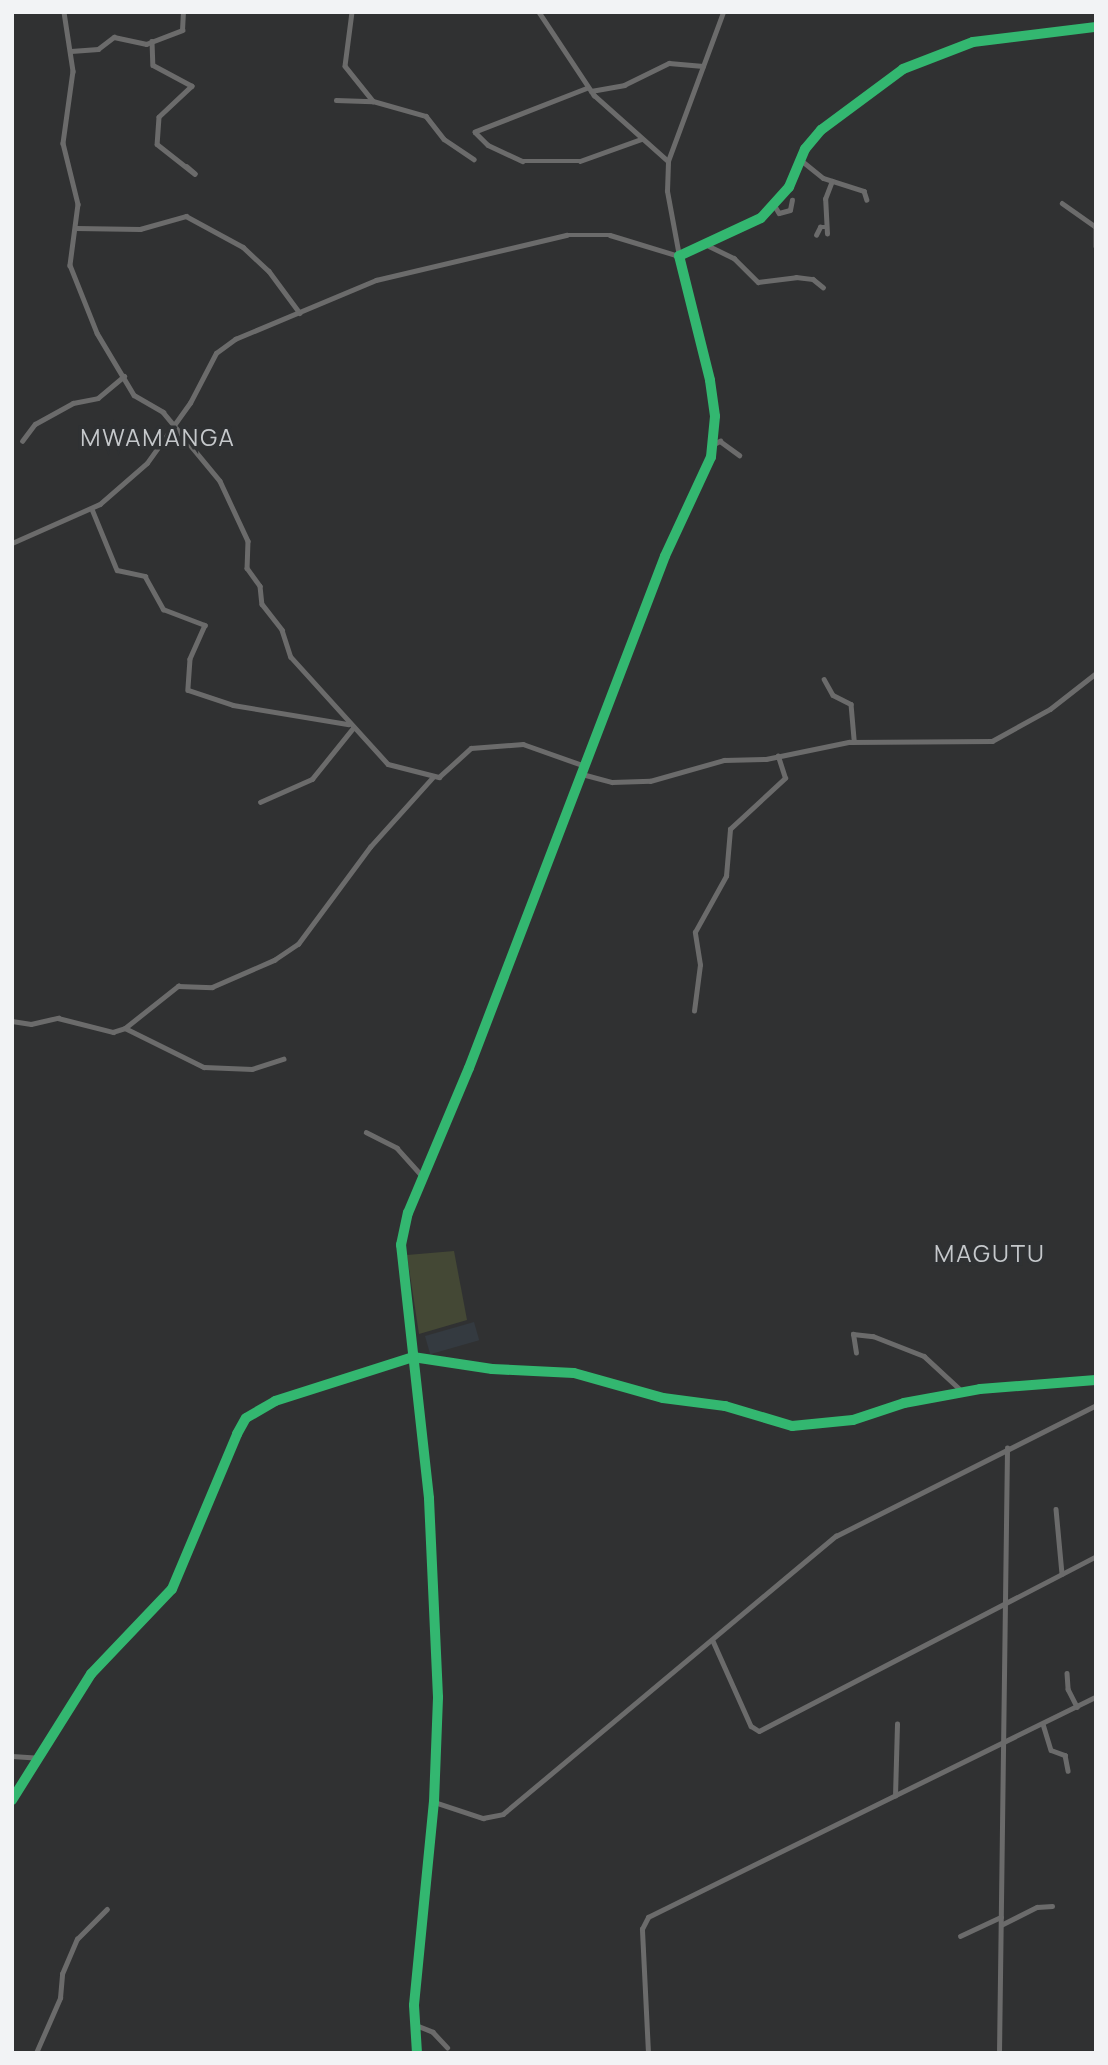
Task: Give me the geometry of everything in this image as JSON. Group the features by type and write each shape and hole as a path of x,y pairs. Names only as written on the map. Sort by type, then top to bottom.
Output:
{"street":[{"path":"64,12 71,51 70,107 63,143 78,204 70,265 97,332 142,402 163,412 220,481 247,541 247,568 257,581 262,604 282,630 290,657 388,764 433,777"},
{"path":"71,51 97,49 114,37 152,41 182,30 183,12"},
{"path":"352,12 345,66 373,101"},
{"path":"490,12 533,12"},
{"path":"538,12 590,89 640,139 668,161"},
{"path":"417,2053 416,2025 434,1802 438,1697 429,1498 401,1245 423,1177 713,445 710,380 679,256 667,191 668,161 723,12"},
{"path":"12,543 92,509 147,463 221,347 376,280 567,235 610,235 679,256 709,245 775,206 821,130 904,69 973,42 1096,27"},
{"path":"152,41 153,65 192,86 159,117 157,144 195,174 187,167"},
{"path":"640,139 580,161 523,161 488,145 475,132 590,89 624,85 669,62 703,66"},
{"path":"336,100 373,101 426,116 444,139 474,159"},
{"path":"801,160 832,181 864,191 867,200"},
{"path":"827,234 825,199 832,181"},
{"path":"775,206 779,213 790,210 792,200"},
{"path":"1062,202 1096,227 1096,246"},
{"path":"76,228 140,229 183,214 243,247 269,271 300,313"},
{"path":"816,235 820,227 826,227"},
{"path":"709,245 734,258 758,282 796,277 813,279 823,287"},
{"path":"22,441 35,424 73,403 99,397 124,376"},
{"path":"713,445 720,441 739,455"},
{"path":"92,509 117,570 145,576 163,609 205,625 190,659 188,690 233,705 351,726"},
{"path":"582,774 612,782 650,781 724,760 778,756 854,742 992,741 1050,709 1096,673"},
{"path":"824,679 833,695 850,704 854,742"},
{"path":"260,802 312,779 351,726"},
{"path":"12,1021 31,1024 58,1018 113,1032 125,1028 178,985 212,987 227,982 298,944 370,847 433,777 481,746 537,746 585,766"},
{"path":"694,1011 700,965 695,932 726,876 730,829 785,778 778,756"},
{"path":"125,1028 204,1068 252,1069 283,1059"},
{"path":"366,1132 397,1148 423,1177"},
{"path":"856,1353 853,1334 873,1336 924,1356 964,1392"},
{"path":"12,1800 101,1662 163,1601 180,1577 246,1418 275,1401 413,1357 492,1369 575,1373 663,1398 725,1406 792,1426 853,1420 904,1403 964,1392 1096,1380"},
{"path":"434,1802 483,1818 503,1814 851,1526 1096,1405"},
{"path":"999,2053 1007,1448"},
{"path":"1056,1509 1062,1574"},
{"path":"713,1641 751,1726 760,1731 1005,1600 1096,1556"},
{"path":"1067,1673 1068,1689 1077,1707"},
{"path":"648,2053 643,1922 1096,1698"},
{"path":"895,1796 897,1724"},
{"path":"1043,1724 1051,1750 1065,1755 1068,1771"},
{"path":"12,1756 38,1758"},
{"path":"1001,1925 1037,1907 1052,1906"},
{"path":"36,2053 58,2003 62,1975 77,1939 107,1909"},
{"path":"960,1936 1001,1917"},
{"path":"416,2025 433,2032 447,2047"}],"shaded area":[{"path":"474,1322 479,1340 430,1354 425,1336"}],"green space":[{"path":"454,1251 467,1320 419,1334 407,1255"}],"cycle path":[{"path":"417,2053 414,2005 434,1802 438,1697 429,1498 401,1245 408,1213 469,1068 665,556 711,457 715,416 710,380 679,256 761,218 789,187 805,149 821,130 903,69 973,42 1096,27"},
{"path":"12,1800 91,1674 172,1589 237,1434 246,1418 275,1401 413,1357 492,1369 574,1373 663,1398 725,1406 792,1426 853,1420 904,1403 980,1389 1096,1380"}],"district":[{"name":"MWAMANGA","path":"158,437"},
{"name":"MAGUTU","path":"990,1253"}]}
